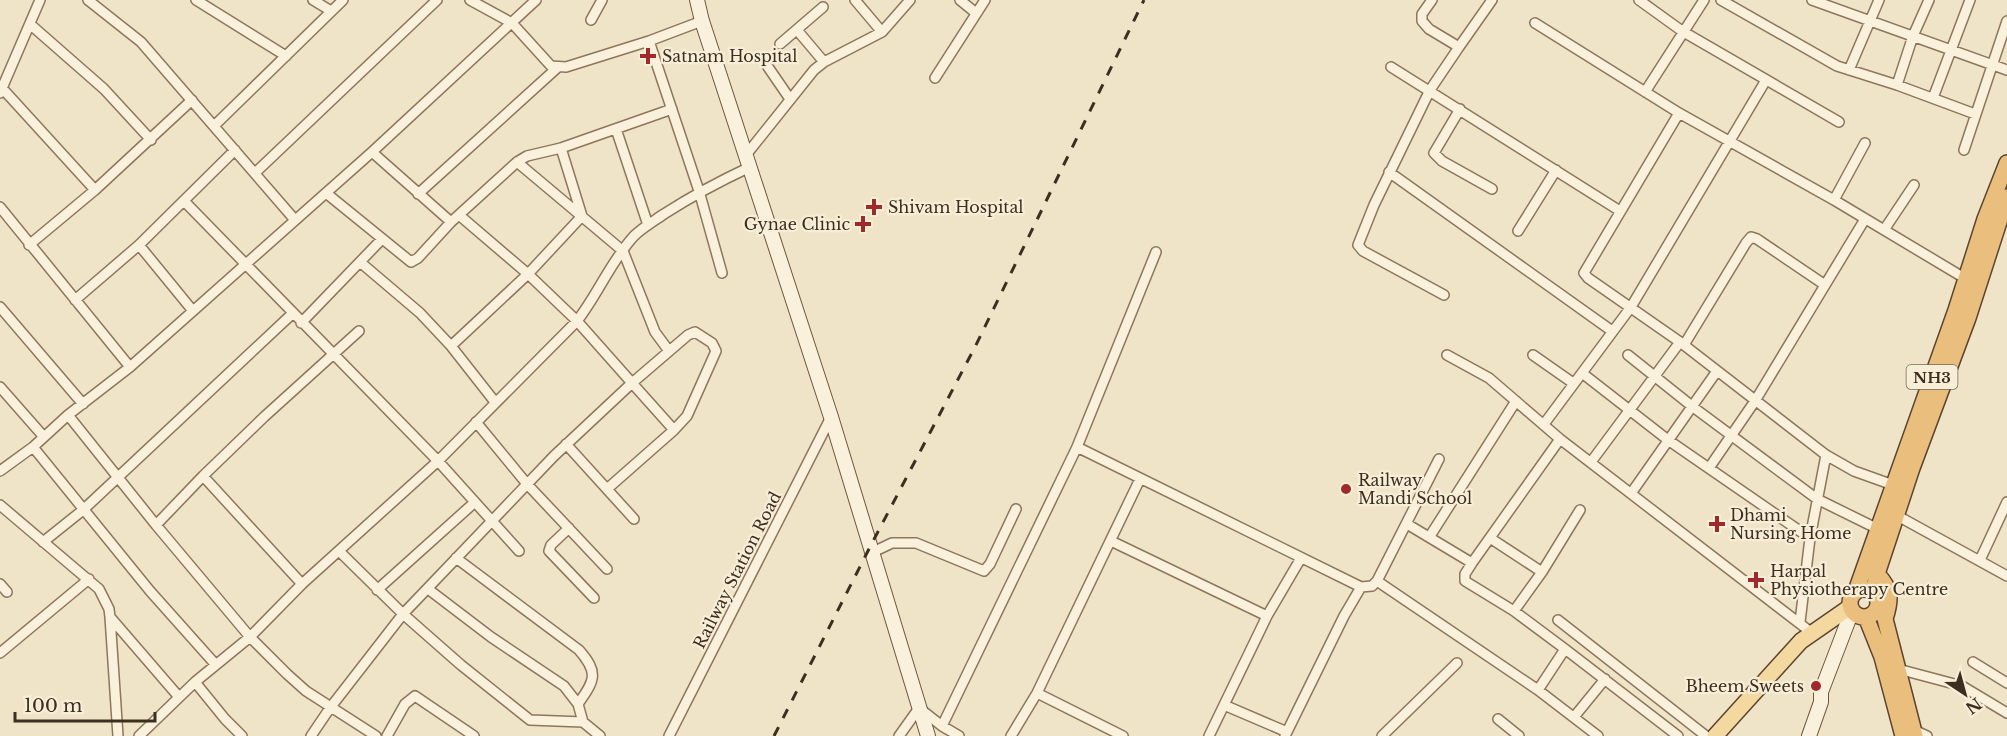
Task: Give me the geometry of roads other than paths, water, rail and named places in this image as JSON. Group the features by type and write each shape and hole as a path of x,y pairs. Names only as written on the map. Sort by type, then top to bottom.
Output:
{"highway":[{"name":"NH3","path":"1855,607 1878,529 1985,219 2006,171"},
{"name":"NH3","path":"1876,598 1877,574 1896,515 1968,318 2007,197"},
{"path":"1877,574 1887,586 1890,598 1885,619"},
{"path":"1855,607 1865,589 1876,598 1885,619 1915,735"},
{"path":"1855,607 1875,612 1876,598"},
{"path":"1855,607 1882,657 1915,735"}],"main road":[{"path":"697,0 831,417 928,736"},
{"path":"1714,736 1805,631 1855,607"},
{"path":"1809,736 1821,702 1831,689 1855,607"}],"street":[{"path":"40,0 31,26 1,90 94,190"},
{"path":"88,0 141,42 295,220"},
{"path":"196,0 286,56"},
{"path":"313,0 331,11"},
{"path":"214,126 343,0"},
{"path":"255,173 437,0"},
{"path":"470,0 512,23 546,62 557,68 649,41 702,21"},
{"path":"0,471 130,368 372,152 536,0"},
{"path":"591,20 602,0"},
{"path":"855,0 882,33"},
{"path":"139,736 195,682 250,637 302,584 438,461 577,321 635,235 748,161 805,79 824,62 882,33 910,0"},
{"path":"960,0 976,13"},
{"path":"935,78 985,0"},
{"path":"1432,0 1422,14 1422,21 1459,47"},
{"path":"1444,296 1360,249 1360,240 1389,172 1430,90 1492,0"},
{"path":"1639,0 1682,31 1839,122"},
{"path":"1645,92 1704,0"},
{"path":"1721,0 1828,61 1976,114"},
{"path":"1812,0 1831,3 2007,70"},
{"path":"1849,70 1879,0"},
{"path":"1897,85 1913,36 1929,0"},
{"path":"1933,98 1970,0"},
{"path":"780,44 823,7"},
{"path":"1964,150 2007,21"},
{"path":"1535,23 1645,92 1834,200 1966,279"},
{"path":"31,26 104,89 151,140"},
{"path":"797,30 824,62"},
{"path":"649,41 699,191 722,273"},
{"path":"1392,67 1620,211"},
{"path":"418,194 557,68"},
{"path":"768,68 790,99"},
{"path":"1544,424 1631,307 1766,80"},
{"path":"29,244 151,140 192,100"},
{"path":"326,193 411,262 418,258 459,215 517,162 527,156 561,148 672,109"},
{"path":"1460,109 1434,153 1442,161 1492,189"},
{"path":"1679,112 1584,273 1682,343 1826,455 1854,471 1893,485"},
{"path":"616,129 648,225"},
{"path":"1834,200 1865,143"},
{"path":"561,148 582,216"},
{"path":"75,300 139,245 235,150"},
{"path":"372,152 452,222"},
{"path":"517,162 623,251 651,322 669,351"},
{"path":"1518,231 1556,170"},
{"path":"1389,172 1612,331"},
{"path":"1884,230 1914,185"},
{"path":"184,201 438,461 519,551"},
{"path":"0,207 130,368"},
{"path":"459,215 528,274 577,321 674,430"},
{"path":"451,346 528,274 582,216"},
{"path":"1709,468 1755,400 1865,219"},
{"path":"1591,462 1682,343 1751,237 1825,285"},
{"path":"301,323 382,239"},
{"path":"139,245 194,311"},
{"path":"942,726 1077,447 1156,252"},
{"path":"360,262 408,302 451,346 495,402"},
{"path":"0,307 83,404"},
{"path":"43,542 83,510 292,314"},
{"path":"156,525 203,476 359,331"},
{"path":"311,736 403,614 491,520 566,444 632,383 688,335 695,332 712,343 716,351 690,411 674,430 607,489"},
{"path":"1447,355 1489,378 1560,439 1632,492 1805,631"},
{"path":"1533,355 1573,383"},
{"path":"1628,355 1817,499 1878,529"},
{"path":"1632,492 1717,371"},
{"path":"1582,373 1668,440 1810,538"},
{"path":"2,392 44,437"},
{"path":"1430,536 1516,401"},
{"path":"68,415 250,637 306,691 376,736"},
{"name":"Railway Station Road","path":"669,736 831,417"},
{"path":"476,422 527,484 607,569"},
{"path":"1560,439 1472,563 1465,574 1465,581 1514,611 1678,736"},
{"path":"566,444 634,519"},
{"path":"33,447 150,591 216,665"},
{"path":"1077,447 1361,587 1372,586 1377,581 1439,459"},
{"path":"1805,631 1810,538 1826,455"},
{"path":"203,476 302,584"},
{"path":"1011,736 1037,693 1140,479"},
{"path":"377,590 475,502"},
{"path":"1980,560 2007,502"},
{"path":"0,505 89,579 104,596 110,618 118,736"},
{"path":"873,552 892,543 916,543 984,571 990,564 1016,509"},
{"path":"1514,611 1542,572 1580,510"},
{"path":"1896,515 2007,576"},
{"path":"1407,524 1472,563"},
{"path":"569,528 551,545 549,551 594,598"},
{"path":"1490,538 1542,572"},
{"path":"1111,541 1267,616"},
{"path":"339,551 403,614 461,665 530,720 583,722"},
{"path":"456,558 579,650 586,658 593,672 593,680 578,704"},
{"path":"1209,736 1267,616 1300,558"},
{"path":"0,653 89,579"},
{"path":"1377,581 1538,690 1598,736"},
{"path":"1224,705 1286,734 1344,616 1361,587"},
{"path":"428,589 491,637 569,691 578,704 583,722 600,736"},
{"path":"110,618 179,697"},
{"path":"1557,620 1706,736"},
{"path":"1538,690 1565,649"},
{"path":"1382,736 1457,663"},
{"path":"1973,663 2007,683"},
{"path":"1898,669 1962,686 2007,713"},
{"path":"1574,717 1605,679"},
{"path":"195,682 242,736"},
{"path":"1037,693 1123,736"},
{"path":"387,736 405,704 415,696 474,736"},
{"path":"898,736 919,708 959,736"},
{"path":"1498,719 1519,736"}],"railway":[{"path":"774,736 975,347 1144,0"}],"place":[{"name":"Satnam Hospital","path":"648,56"},
{"name":"Shivam Hospital","path":"874,207"},
{"name":"Gynae Clinic","path":"863,224"},
{"name":"Railway Mandi School","path":"1346,489"},
{"name":"Dhami Nursing Home","path":"1717,524"},
{"name":"Harpal Physiotherapy Centre","path":"1756,580"},
{"name":"Bheem Sweets","path":"1816,686"}]}
